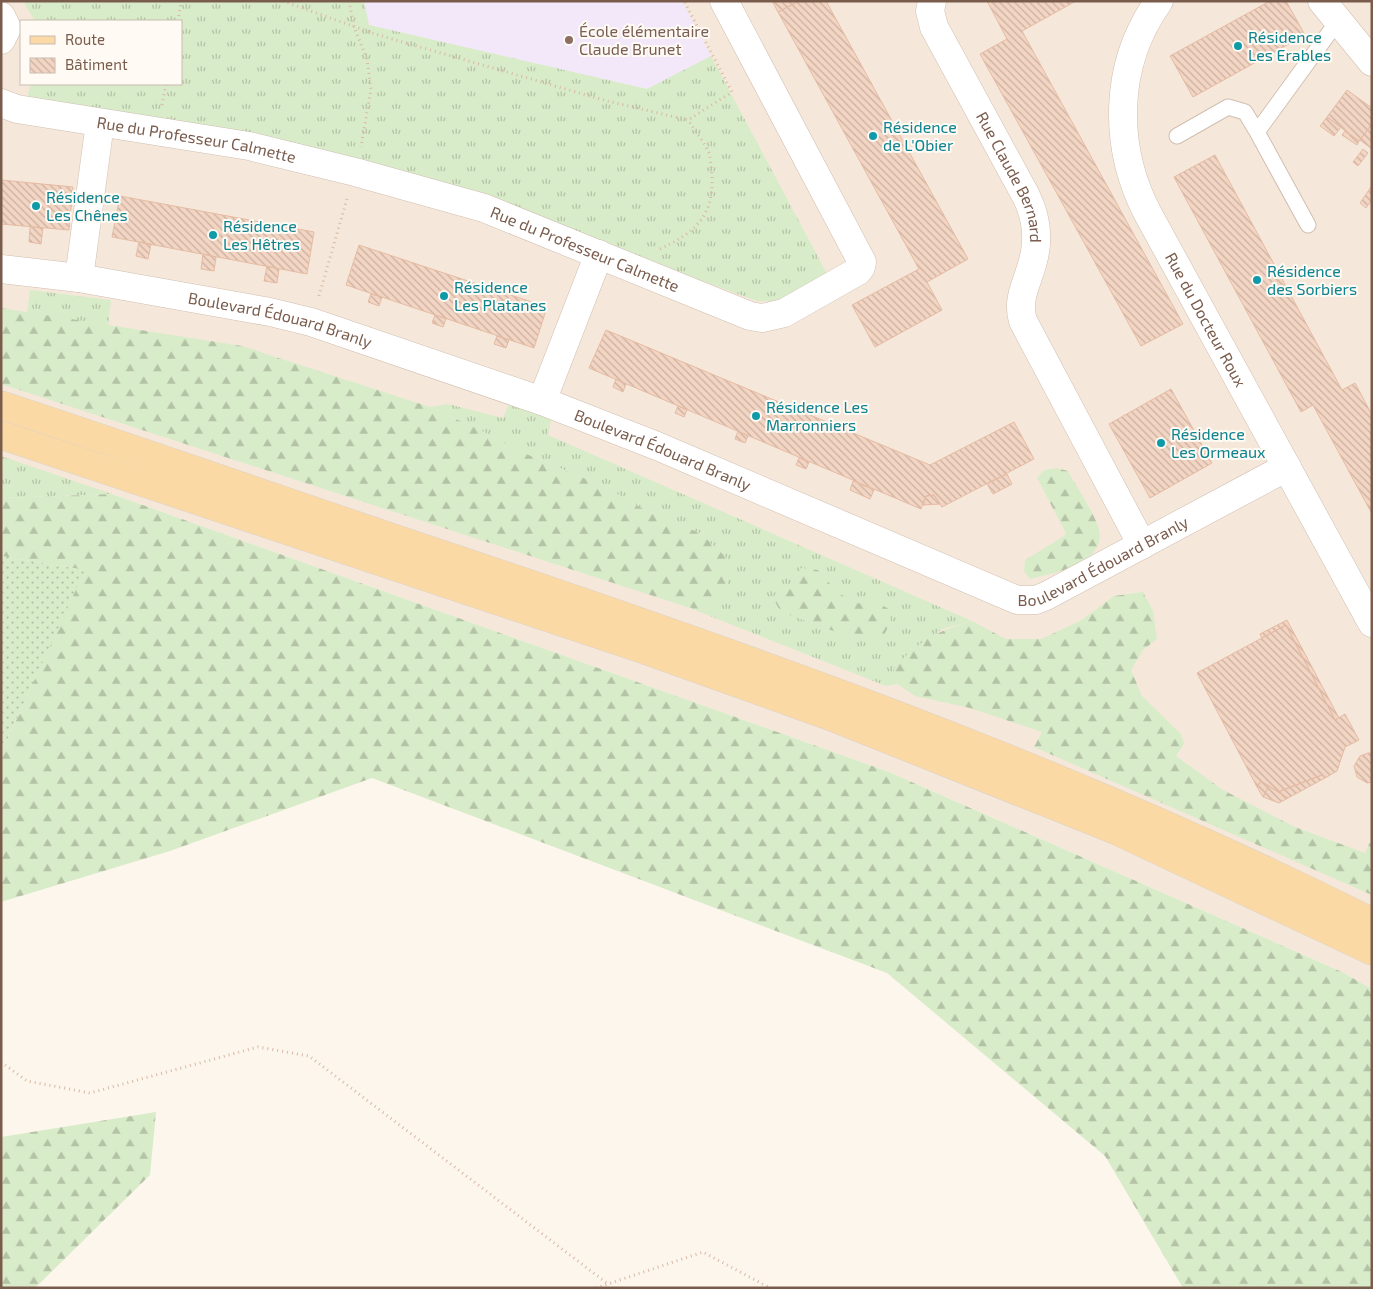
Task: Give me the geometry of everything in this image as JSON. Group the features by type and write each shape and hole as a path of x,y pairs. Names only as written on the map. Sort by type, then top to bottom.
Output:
{"main road":[{"path":"1,405 658,627 858,699 1082,788 1267,871 1372,922"},
{"path":"1,435 634,646 832,716 1107,827 1253,893 1372,951"}],"street":[{"name":"Rue du Professeur Calmette","path":"1,103 18,109 249,146 355,172 484,208 750,316 762,318 784,313 861,267 862,262 724,1"},
{"name":"Rue Claude Bernard","path":"932,1 930,11 934,27 1026,196 1034,218 1036,231 1034,260 1021,300 1020,310 1023,321 1142,545"},
{"name":"Rue du Docteur Roux","path":"1159,1 1139,39 1127,76 1122,112 1128,164 1148,214 1287,467 1365,595 1372,622"},
{"path":"1329,11 1372,62"},
{"path":"1,16 8,28 1,40"},
{"path":"79,278 100,123"},
{"path":"542,401 599,254"},
{"name":"Boulevard Édouard Branly","path":"1,269 79,278 291,317 542,401 657,446 1018,600 1036,600 1046,596 1287,467"}],"lane":[{"path":"1257,132 1329,11"},
{"path":"1177,136 1228,108 1245,112 1308,226"}],"path":[{"path":"178,20 181,1"},
{"path":"283,1 375,34 607,101 688,120 709,154 712,191 707,211 696,227 678,240 658,250"},
{"path":"684,1 732,92 688,120"},
{"path":"1,1062 27,1081 90,1093 258,1047 309,1056 608,1284"},
{"path":"596,1288 703,1252 770,1288"}],"shaded area":[{"path":"1,1 1372,1 1372,989 1342,972 889,772 112,494 1,498"},
{"name":"École élémentaire Claude Brunet","path":"364,1 682,1 711,56 647,89 369,25"}],"green space":[{"path":"23,1 364,1 369,25 647,89 711,56 827,274 778,301 757,301 626,253 33,102 28,95 30,85 182,85 182,20 34,20"},
{"path":"30,290 111,300 108,326 27,313"},
{"path":"1,308 242,346 430,407 480,430 519,451 603,486 647,511 700,533 728,559 728,582 721,600 705,610 687,607 1,384"},
{"path":"510,402 552,416 548,435 972,621 942,629 894,669 897,684 886,686 687,607 705,610 721,600 728,582 700,533 647,511 603,486 519,451 480,430 430,407 448,404 503,418"},
{"path":"1,456 112,494 1,498"},
{"path":"1057,468 1068,471 1085,500 1099,530 1099,542 1086,559 1076,565 1030,579 1024,571 1025,560 1066,533 1037,478 1044,470"},
{"path":"112,494 889,772 1342,972 1372,989 1372,1288 1183,1288 1105,1156 887,973 372,778 170,851 1,902 1,744 6,742 84,570 1,556 1,498"},
{"path":"1,556 85,570 6,742 1,744"},
{"path":"801,568 818,570 837,591 855,602 876,604 889,609 891,621 882,639 869,639 843,634 781,612 772,597 788,586"},
{"path":"1143,592 1153,611 1157,639 1143,650 1131,670 1142,696 1181,734 1184,744 1176,756 1223,790 1295,827 1365,853 1372,838 1372,895 1034,747 1042,732 970,708 915,696 897,684 894,669 902,660 920,644 949,628 972,621 1006,639 1041,639 1080,621 1114,596"},
{"path":"156,1112 150,1175 35,1288 1,1288 1,1137"}],"building":[{"path":"772,1 799,1 778,12"},
{"name":"Résidence de L'Obier","path":"799,1 826,1 968,259 927,282 942,310 875,347 852,305 919,269 778,12"},
{"path":"987,1 1076,1 1022,31 1183,324 1141,346 980,54 1007,39"},
{"name":"Résidence Les Erables","path":"1270,1 1286,1 1305,35 1193,97 1170,56"},
{"path":"1347,90 1372,108 1372,124 1359,141 1327,117"},
{"path":"1327,117 1341,127 1334,136 1320,126"},
{"path":"1372,124 1372,149 1360,140"},
{"path":"1345,131 1359,141 1357,145 1342,135"},
{"path":"1363,149 1368,153 1358,166 1353,162"},
{"name":"Résidence des Sorbiers","path":"1215,155 1342,390 1355,383 1372,415 1372,514 1313,405 1301,412 1174,177"},
{"name":"Résidence Les Chênes","path":"1,180 73,187 69,230 1,224"},
{"path":"1371,187 1372,200 1366,208 1360,203"},
{"name":"Résidence Les Hêtres","path":"120,196 314,232 307,274 112,237"},
{"path":"30,227 43,228 41,244 29,242"},
{"path":"139,242 151,244 148,259 136,256"},
{"name":"Résidence Les Platanes","path":"359,245 547,307 534,348 346,285"},
{"path":"203,254 216,257 214,271 201,269"},
{"path":"267,266 279,269 277,283 264,281"},
{"path":"371,294 382,297 379,306 368,302"},
{"path":"435,315 446,319 443,327 432,323"},
{"name":"Résidence Les Marronniers","path":"606,330 930,465 1014,422 1034,459 942,507 934,495 926,496 921,509 589,368"},
{"path":"497,336 509,340 506,348 494,344"},
{"path":"616,379 626,384 623,392 613,387"},
{"name":"Résidence Les Ormeaux","path":"1171,389 1212,463 1150,498 1109,424"},
{"path":"678,406 687,410 684,417 675,413"},
{"path":"738,431 748,436 745,443 735,439"},
{"path":"799,458 809,462 806,469 796,465"},
{"path":"1007,474 1012,484 993,494 987,484"},
{"path":"853,481 874,490 870,499 850,490"},
{"path":"934,495 940,504 923,505 926,496"},
{"path":"1287,620 1339,718 1335,720 1286,625 1262,638 1260,634"},
{"path":"1286,625 1335,720 1345,714 1359,740 1345,747 1337,771 1325,778 1322,775 1278,792 1261,781 1257,787 1197,673"},
{"path":"1372,753 1372,782 1367,783 1357,777 1354,766 1360,756"},
{"path":"1322,775 1325,778 1288,798 1278,792"},
{"path":"1261,781 1269,786 1263,797 1257,787"},
{"path":"1269,786 1288,798 1279,803 1263,797"}],"place":[{"name":"École élémentaire Claude Brunet","path":"569,40"},
{"name":"Résidence Les Erables","path":"1238,46"},
{"name":"Résidence de L'Obier","path":"873,136"},
{"name":"Résidence Les Chênes","path":"36,206"},
{"name":"Résidence Les Hêtres","path":"213,235"},
{"name":"Résidence des Sorbiers","path":"1257,280"},
{"name":"Résidence Les Platanes","path":"444,296"},
{"name":"Résidence Les Marronniers","path":"756,416"},
{"name":"Résidence Les Ormeaux","path":"1161,443"}]}
